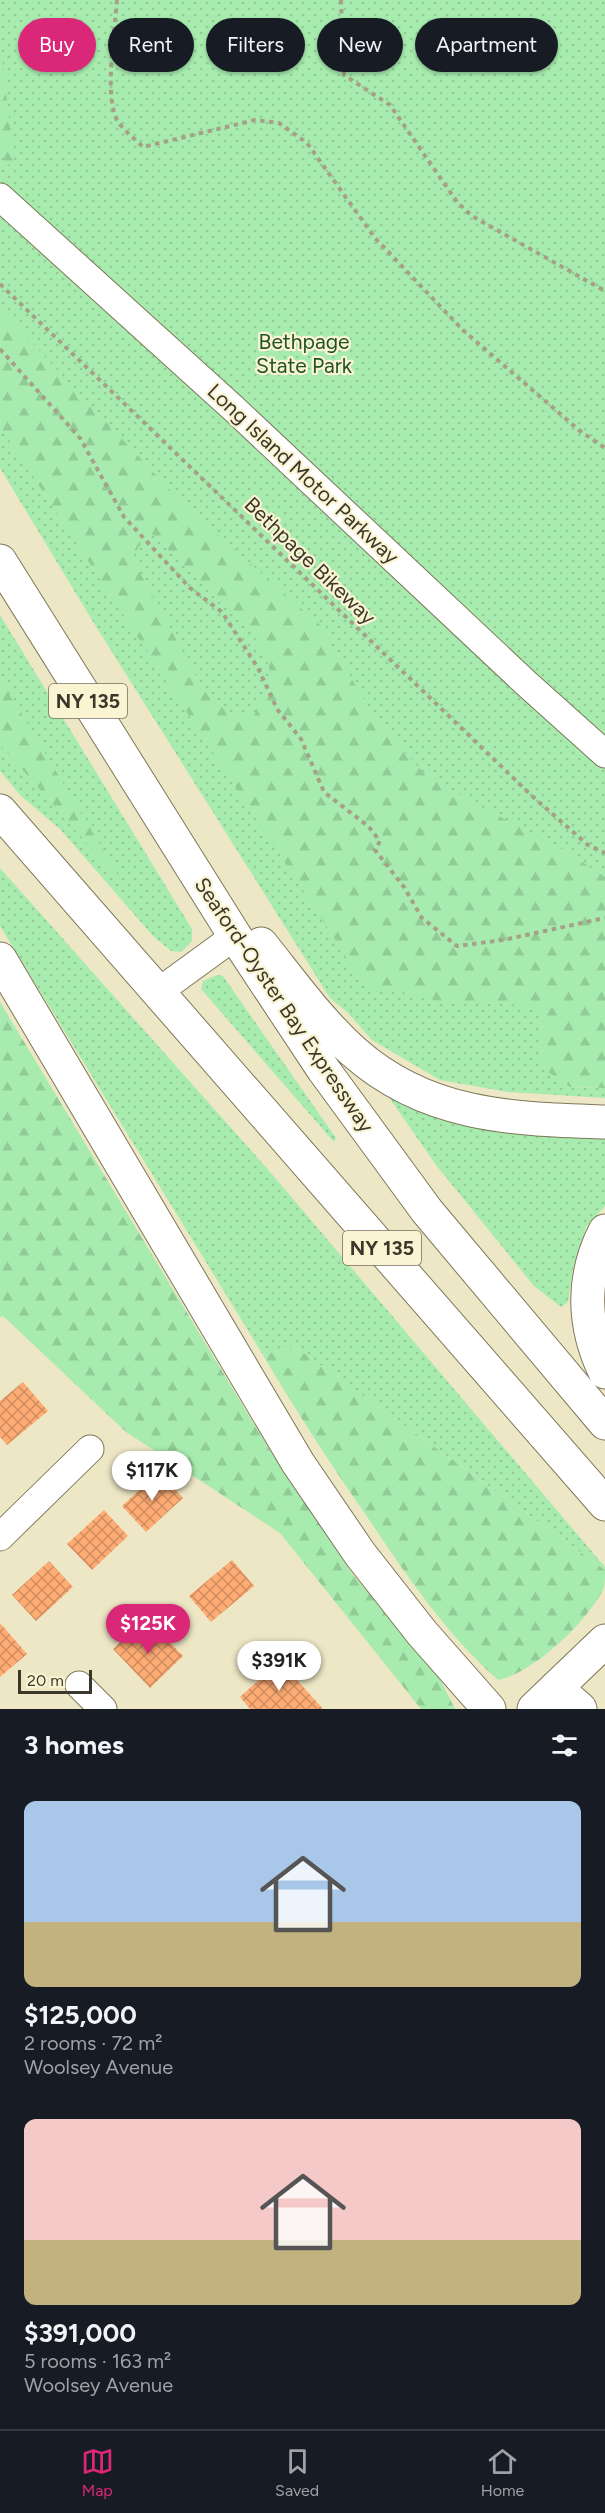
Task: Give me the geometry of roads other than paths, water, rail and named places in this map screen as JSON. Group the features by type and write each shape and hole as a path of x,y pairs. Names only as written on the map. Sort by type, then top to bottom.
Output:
{"main road":[{"name":"Seaford-Oyster Bay Expressway","path":"0,561 235,936 323,1069 421,1202 485,1282 605,1422"},
{"name":"NY 135","path":"0,811 605,1504"},
{"path":"176,842 333,1031 377,1071 402,1086 458,1108 520,1119 605,1122"},
{"path":"0,959 298,1462 366,1562 422,1633 489,1709"},
{"path":"605,1231 591,1268 586,1311 589,1332 605,1372"},
{"path":"557,1702 605,1641"}],"street":[{"name":"Long Island Motor Parkway","path":"0,196 233,408 605,754"},
{"path":"158,992 235,936"},
{"path":"0,1537 90,1449"},
{"path":"80,1685 103,1709"}],"park label":[{"name":"Bethpage State Park","path":"304,354"}]}
